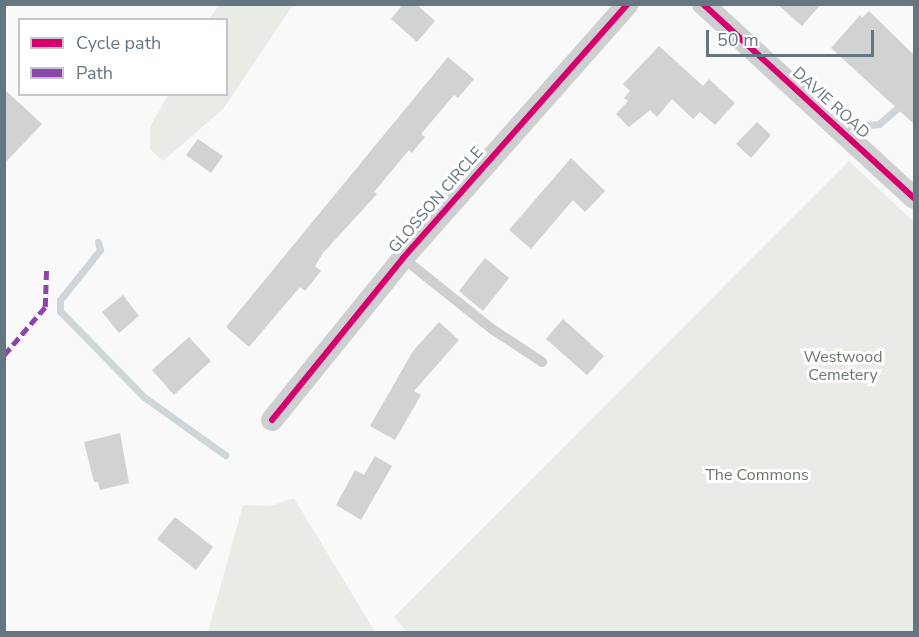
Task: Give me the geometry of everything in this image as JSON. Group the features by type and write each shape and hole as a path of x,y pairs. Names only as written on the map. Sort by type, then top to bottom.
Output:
{"street":[{"name":"GLOSSON CIRCLE","path":"272,420 404,258 628,4"},
{"name":"DAVIE ROAD","path":"705,5 915,198"}],"lane":[{"path":"404,258 492,329 542,362"}],"green space":[{"path":"219,4 293,5 223,109 163,161 150,149 150,127 167,96 228,96 228,18 211,18"},
{"name":"The Commons","path":"849,161 914,222 914,632 407,632 394,617"},
{"path":"294,498 375,632 208,632 243,505 271,506"}],"building":[{"path":"403,4 416,4 435,21 417,42 391,19"},
{"path":"777,4 821,4 802,26"},
{"path":"869,11 915,56 915,125 831,48 860,15 862,18"},
{"path":"659,46 703,86 709,79 735,103 715,125 700,112 693,119 672,99 657,117 650,110 629,127 616,114 628,101 624,98 630,91 623,84"},
{"path":"448,57 474,79 458,98 454,95 421,134 425,137 412,153 409,150 374,192 377,194 323,253 315,266 321,271 305,291 300,287 249,347 226,327"},
{"path":"4,89 42,124 4,164"},
{"path":"757,122 771,135 751,158 736,144"},
{"path":"198,139 223,156 211,173 186,155"},
{"path":"571,158 605,191 585,212 573,200 531,249 509,230"},
{"path":"485,258 509,278 483,311 459,291"},
{"path":"123,295 139,316 119,333 102,312"},
{"path":"563,319 604,356 587,375 546,339"},
{"path":"439,322 459,340 414,391 421,395 395,440 370,426 413,351"},
{"path":"189,337 211,361 174,395 152,370"},
{"path":"120,433 129,483 100,490 98,482 94,482 84,442"},
{"path":"375,456 392,466 361,520 336,505 355,470 364,475"},
{"path":"175,517 213,547 196,570 157,539"}],"waterway":[{"path":"860,126 879,124 903,103"},
{"path":"98,242 100,250 60,300 60,311 144,397 225,455"}],"marked path":[{"path":"4,355 45,307 46,270"}],"cycle path":[{"path":"272,420 403,258 628,4"},
{"path":"703,4 914,198"}],"park label":[{"name":"Westwood Cemetery","path":"843,366"}]}
